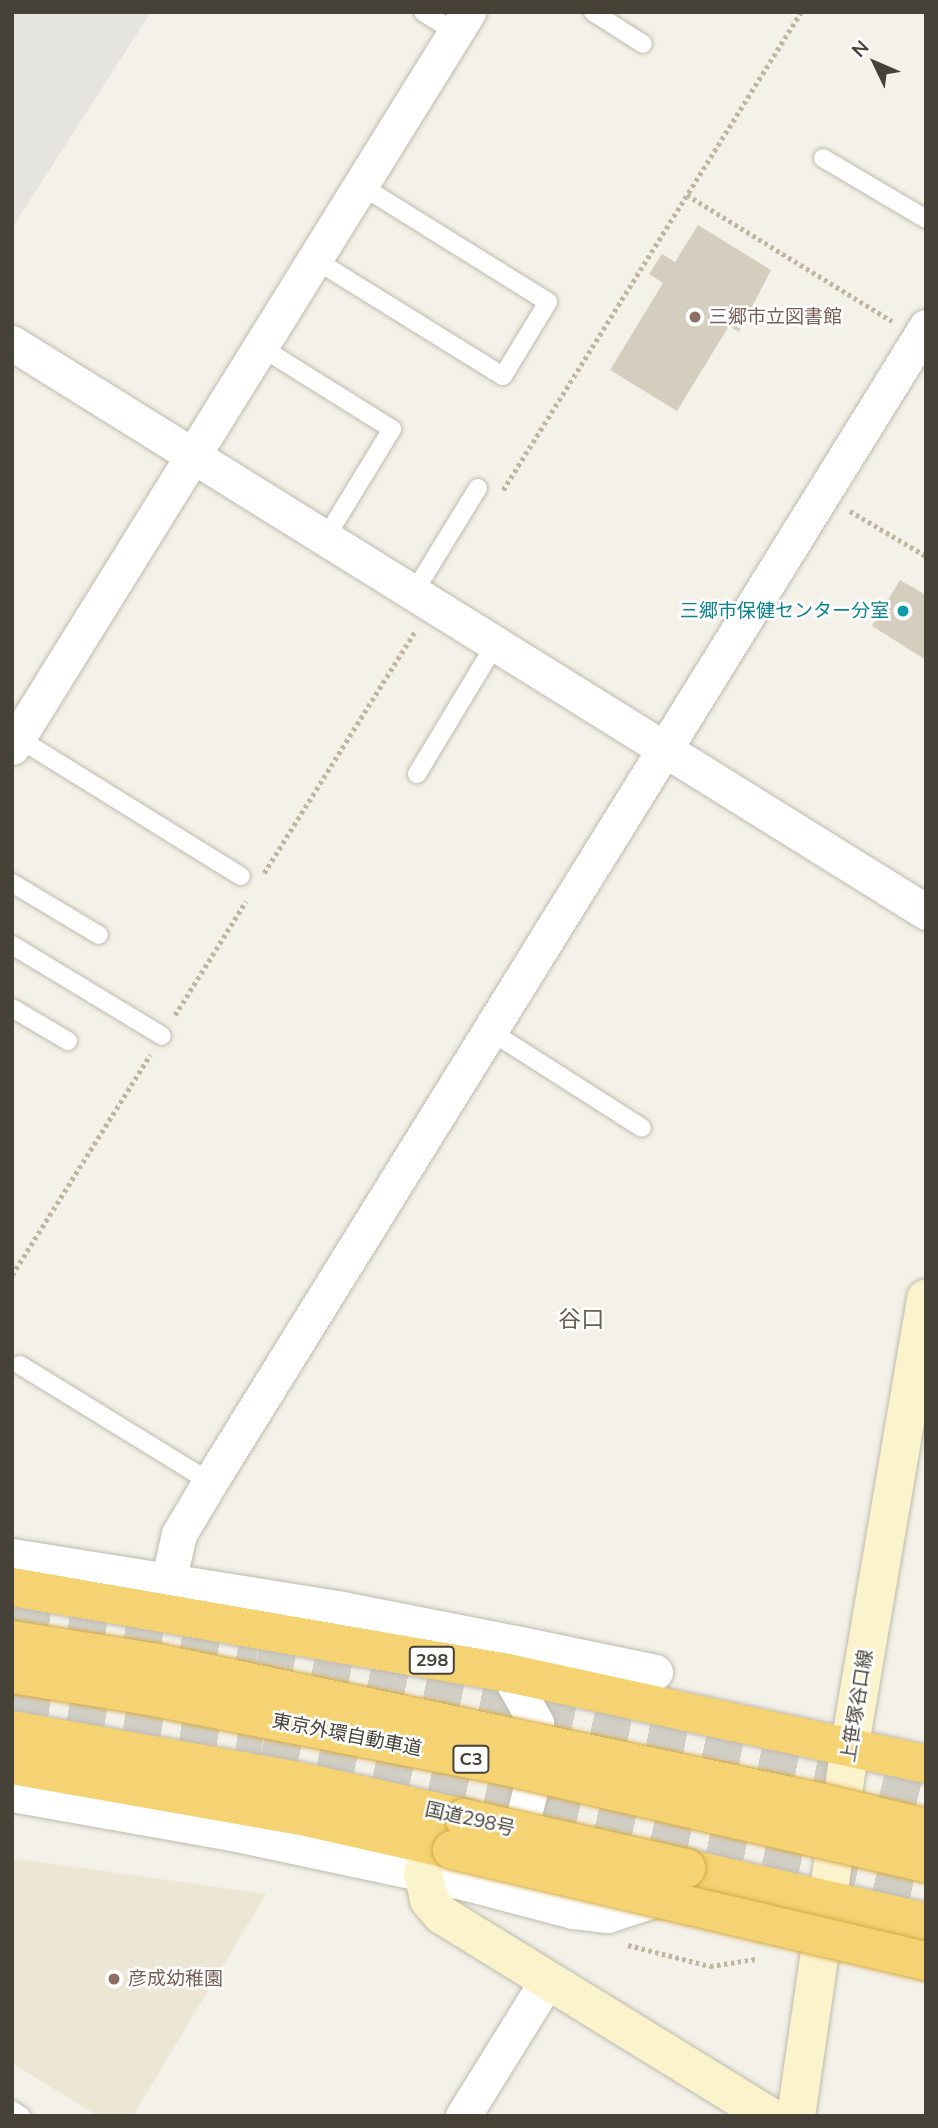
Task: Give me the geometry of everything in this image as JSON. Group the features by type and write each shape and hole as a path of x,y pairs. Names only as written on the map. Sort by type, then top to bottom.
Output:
{"highway":[{"name":"298","path":"12,1587 520,1665 926,1764"},
{"name":"東京外環自動車道","path":"12,1640 251,1682 926,1828"},
{"name":"東京外環自動車道","path":"12,1674 143,1695 505,1766 926,1863"},
{"name":"国道298号","path":"12,1730 299,1781 452,1856 699,1871 926,1922"},
{"path":"12,1765 297,1815 452,1856 926,1961"}],"main road":[{"name":"上笹塚谷口線","path":"796,2116 850,1744 917,1401 926,1298"},
{"path":"452,1856 429,1900 442,1915 768,2116"}],"street":[{"path":"15,742 462,22"},
{"path":"168,1582 179,1534 210,1482 667,749 922,332"},
{"path":"12,343 926,912"},
{"path":"12,1556 168,1582 520,1665 655,1672"},
{"path":"452,1856 520,1831 529,1807 538,1758 537,1723 520,1665"},
{"path":"12,1794 452,1856 573,1911 607,1914 634,1909 699,1871"},
{"path":"463,2116 548,1979"}],"lane":[{"path":"423,12 462,22"},
{"path":"593,12 643,44"},
{"path":"823,158 926,219"},
{"path":"314,259 503,376 548,302 360,185"},
{"path":"259,346 392,429 326,537"},
{"path":"423,598 478,488"},
{"path":"417,774 496,643"},
{"path":"15,742 249,881"},
{"path":"12,883 99,935"},
{"path":"12,945 162,1036"},
{"path":"12,1008 68,1041"},
{"path":"490,1031 642,1128"},
{"path":"20,1365 210,1482"},
{"path":"12,2110 21,2116"}],"path":[{"path":"496,501 801,12"},
{"path":"687,195 922,332"},
{"path":"822,495 926,556"},
{"path":"249,881 423,598"},
{"path":"12,1275 249,897"}],"shaded area":[{"path":"12,12 151,12 12,228"},
{"name":"彦成幼稚園","path":"12,1858 266,1894 133,2116 98,2116 12,2063"}],"building":[{"name":"三郷市立図書館","path":"698,225 771,270 739,332 729,326 677,411 610,370 663,283 649,274 662,254 675,262"},
{"name":"三郷市保健センター分室","path":"900,580 926,595 926,660 872,626"}],"tunnel":[{"path":"12,1616 257,1656 826,1773 926,1798"},
{"path":"12,1702 263,1744 926,1890"}],"place":[{"name":"三郷市立図書館","path":"695,317"},
{"name":"三郷市保健センター分室","path":"903,611"},
{"name":"彦成幼稚園","path":"114,1979"}],"district":[{"name":"谷口","path":"581,1319"}]}
